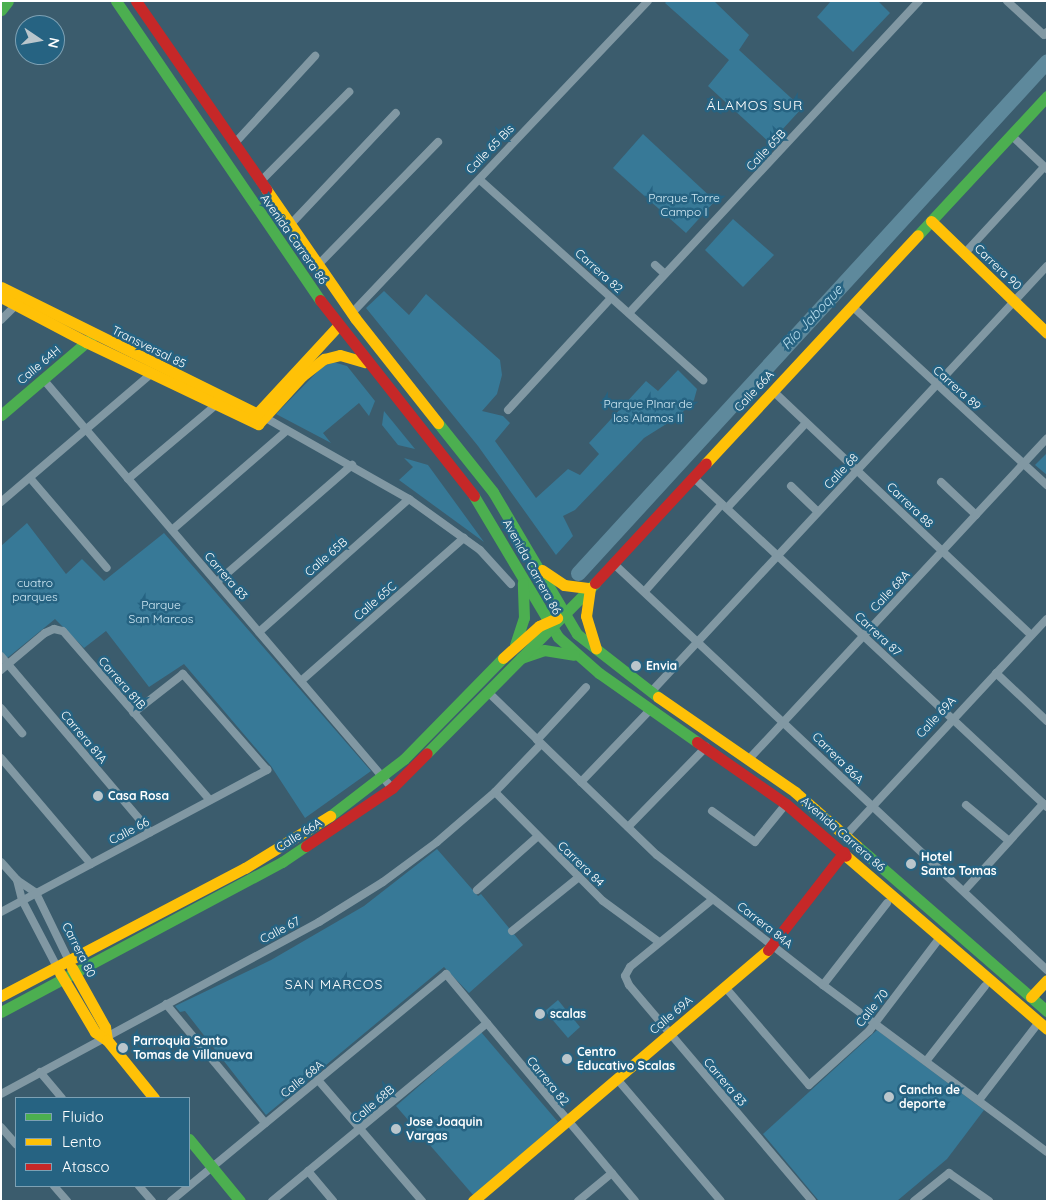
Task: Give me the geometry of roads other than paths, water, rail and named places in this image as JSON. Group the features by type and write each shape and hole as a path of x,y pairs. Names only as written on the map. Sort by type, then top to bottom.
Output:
{"street":[{"path":"1,10 8,1"},
{"name":"Avenida Carrera 86","path":"116,1 338,326 365,362 447,458 522,573 548,626 577,656 786,804 1043,1025"},
{"name":"Avenida Carrera 86","path":"136,1 351,314 493,492 539,568 563,616 577,634 596,651 651,692 749,759 846,834 1047,1011"},
{"name":"Calle 65 Bis","path":"351,314 648,1"},
{"name":"Calle 65B","path":"629,314 919,1"},
{"path":"1007,1 1045,33"},
{"path":"234,144 316,56"},
{"path":"260,182 349,92"},
{"name":"Calle 66A","path":"1,996 276,850 331,816 384,777 425,739 515,645 563,616 1047,96"},
{"path":"290,225 396,113"},
{"path":"964,253 1046,168 1011,135"},
{"path":"318,265 438,142"},
{"name":"Carrera 82","path":"480,180 703,380"},
{"name":"Carrera 90","path":"931,221 1047,333"},
{"path":"655,265 665,274"},
{"name":"Calle 68","path":"651,692 1047,266"},
{"name":"Transversal 85","path":"1,286 152,373 217,404 257,419"},
{"name":"Transversal 85","path":"1,297 352,465 409,499 464,538 492,560 511,584"},
{"path":"508,410 611,298"},
{"path":"1,320 16,305"},
{"name":"Carrera 89","path":"852,306 1047,485"},
{"path":"257,419 338,326"},
{"name":"Calle 64H","path":"1,415 90,339"},
{"path":"257,419 312,367 324,359 340,355 365,362"},
{"path":"1,502 152,373"},
{"name":"Carrera 83","path":"43,379 392,788"},
{"name":"Carrera 88","path":"773,391 1032,635"},
{"path":"128,479 217,404"},
{"path":"645,591 724,506 806,423"},
{"path":"172,530 285,432"},
{"name":"Calle 68A","path":"749,759 1047,438"},
{"path":"217,582 352,465"},
{"name":"Carrera 87","path":"693,477 1045,806"},
{"path":"30,478 107,568"},
{"path":"941,482 976,514"},
{"path":"791,486 818,512"},
{"name":"Calle 65B","path":"259,632 409,499"},
{"name":"Calle 65C","path":"301,681 464,538"},
{"name":"Carrera 86A","path":"613,563 785,721 872,807 1047,970"},
{"path":"539,568 564,584 590,588 586,616 596,651"},
{"path":"515,645 524,612 522,573"},
{"name":"Calle 69A","path":"846,834 1047,619"},
{"name":"Calle 66A","path":"1,1012 282,862 392,788 489,693 548,626"},
{"name":"Carrera 81B","path":"8,665 45,633 54,628 63,632 210,800"},
{"path":"521,658 544,650 577,656"},
{"name":"Carrera 81A","path":"1,656 150,832"},
{"path":"1,670 8,665"},
{"path":"996,673 1046,717"},
{"name":"Calle 66","path":"1,912 267,770 183,674 133,712"},
{"name":"Calle 67","path":"1,1094 40,1072 107,1040 166,1004 320,922 375,887 437,842 496,792 586,687"},
{"name":"Carrera 84A","path":"489,693 628,827 713,899 823,985 927,1060 1047,1152"},
{"path":"1,708 22,733"},
{"path":"581,782 651,709"},
{"path":"628,827 706,747"},
{"path":"1,758 91,864"},
{"name":"Carrera 84","path":"496,792 537,837 603,901 660,942"},
{"path":"712,811 755,842 786,804"},
{"path":"966,805 1009,841"},
{"path":"964,891 1009,841 1045,806"},
{"path":"477,890 537,837"},
{"name":"Calle 69A","path":"473,1201 725,988 773,945 844,852"},
{"name":"Carrera 80","path":"1,862 17,880 36,893 75,973 105,1027 107,1040"},
{"path":"512,931 578,878"},
{"name":"Carrera 80","path":"17,880 22,900 63,980 95,1032 107,1040 153,1097"},
{"path":"660,942 713,899"},
{"path":"823,985 887,903"},
{"name":"Calle 70","path":"725,988 810,1085 877,1023 941,936"},
{"name":"Carrera 83","path":"660,942 630,967 625,976 629,985 812,1201"},
{"name":"Carrera 82","path":"446,974 566,1121 635,1201"},
{"name":"Calle 68A","path":"190,1186 446,974"},
{"path":"1031,997 1047,980"},
{"path":"927,1060 985,986"},
{"path":"166,1004 265,1123"},
{"name":"Calle 68B","path":"272,1201 308,1170 361,1130 487,1024"},
{"path":"979,1100 1043,1025"},
{"path":"40,1072 61,1097"},
{"path":"617,1078 721,1201"},
{"path":"318,1080 422,1201"},
{"path":"1,1127 15,1143"},
{"path":"190,1140 240,1201"},
{"path":"308,1170 333,1201"},
{"path":"578,1201 612,1173"},
{"path":"914,1201 949,1173 989,1201"},
{"path":"55,1187 67,1201"},
{"path":"139,1187 152,1201"},
{"name":"Calle 68A","path":"171,1201 188,1187"}],"waterway":[{"name":"Río Jaboque","path":"578,573 1047,61"}],"place":[{"name":"Envia","path":"636,666"},
{"name":"Casa Rosa","path":"98,796"},
{"name":"Hotel Santo Tomas","path":"911,864"},
{"name":"scalas","path":"540,1014"},
{"name":"Parroquia Santo Tomas de Villanueva","path":"123,1048"},
{"name":"Centro Educativo Scalas","path":"567,1059"},
{"name":"Cancha de deporte","path":"889,1097"},
{"name":"Jose Joaquin Vargas","path":"396,1129"}],"district":[{"name":"ÁLAMOS SUR","path":"755,105"},
{"name":"SAN MARCOS","path":"334,984"}],"park label":[{"name":"Parque Torre Campo I","path":"684,205"},
{"name":"Parque PInar de los Alamos II","path":"648,411"},
{"name":"cuatro parques","path":"35,590"},
{"name":"Parque San Marcos","path":"161,612"}]}
